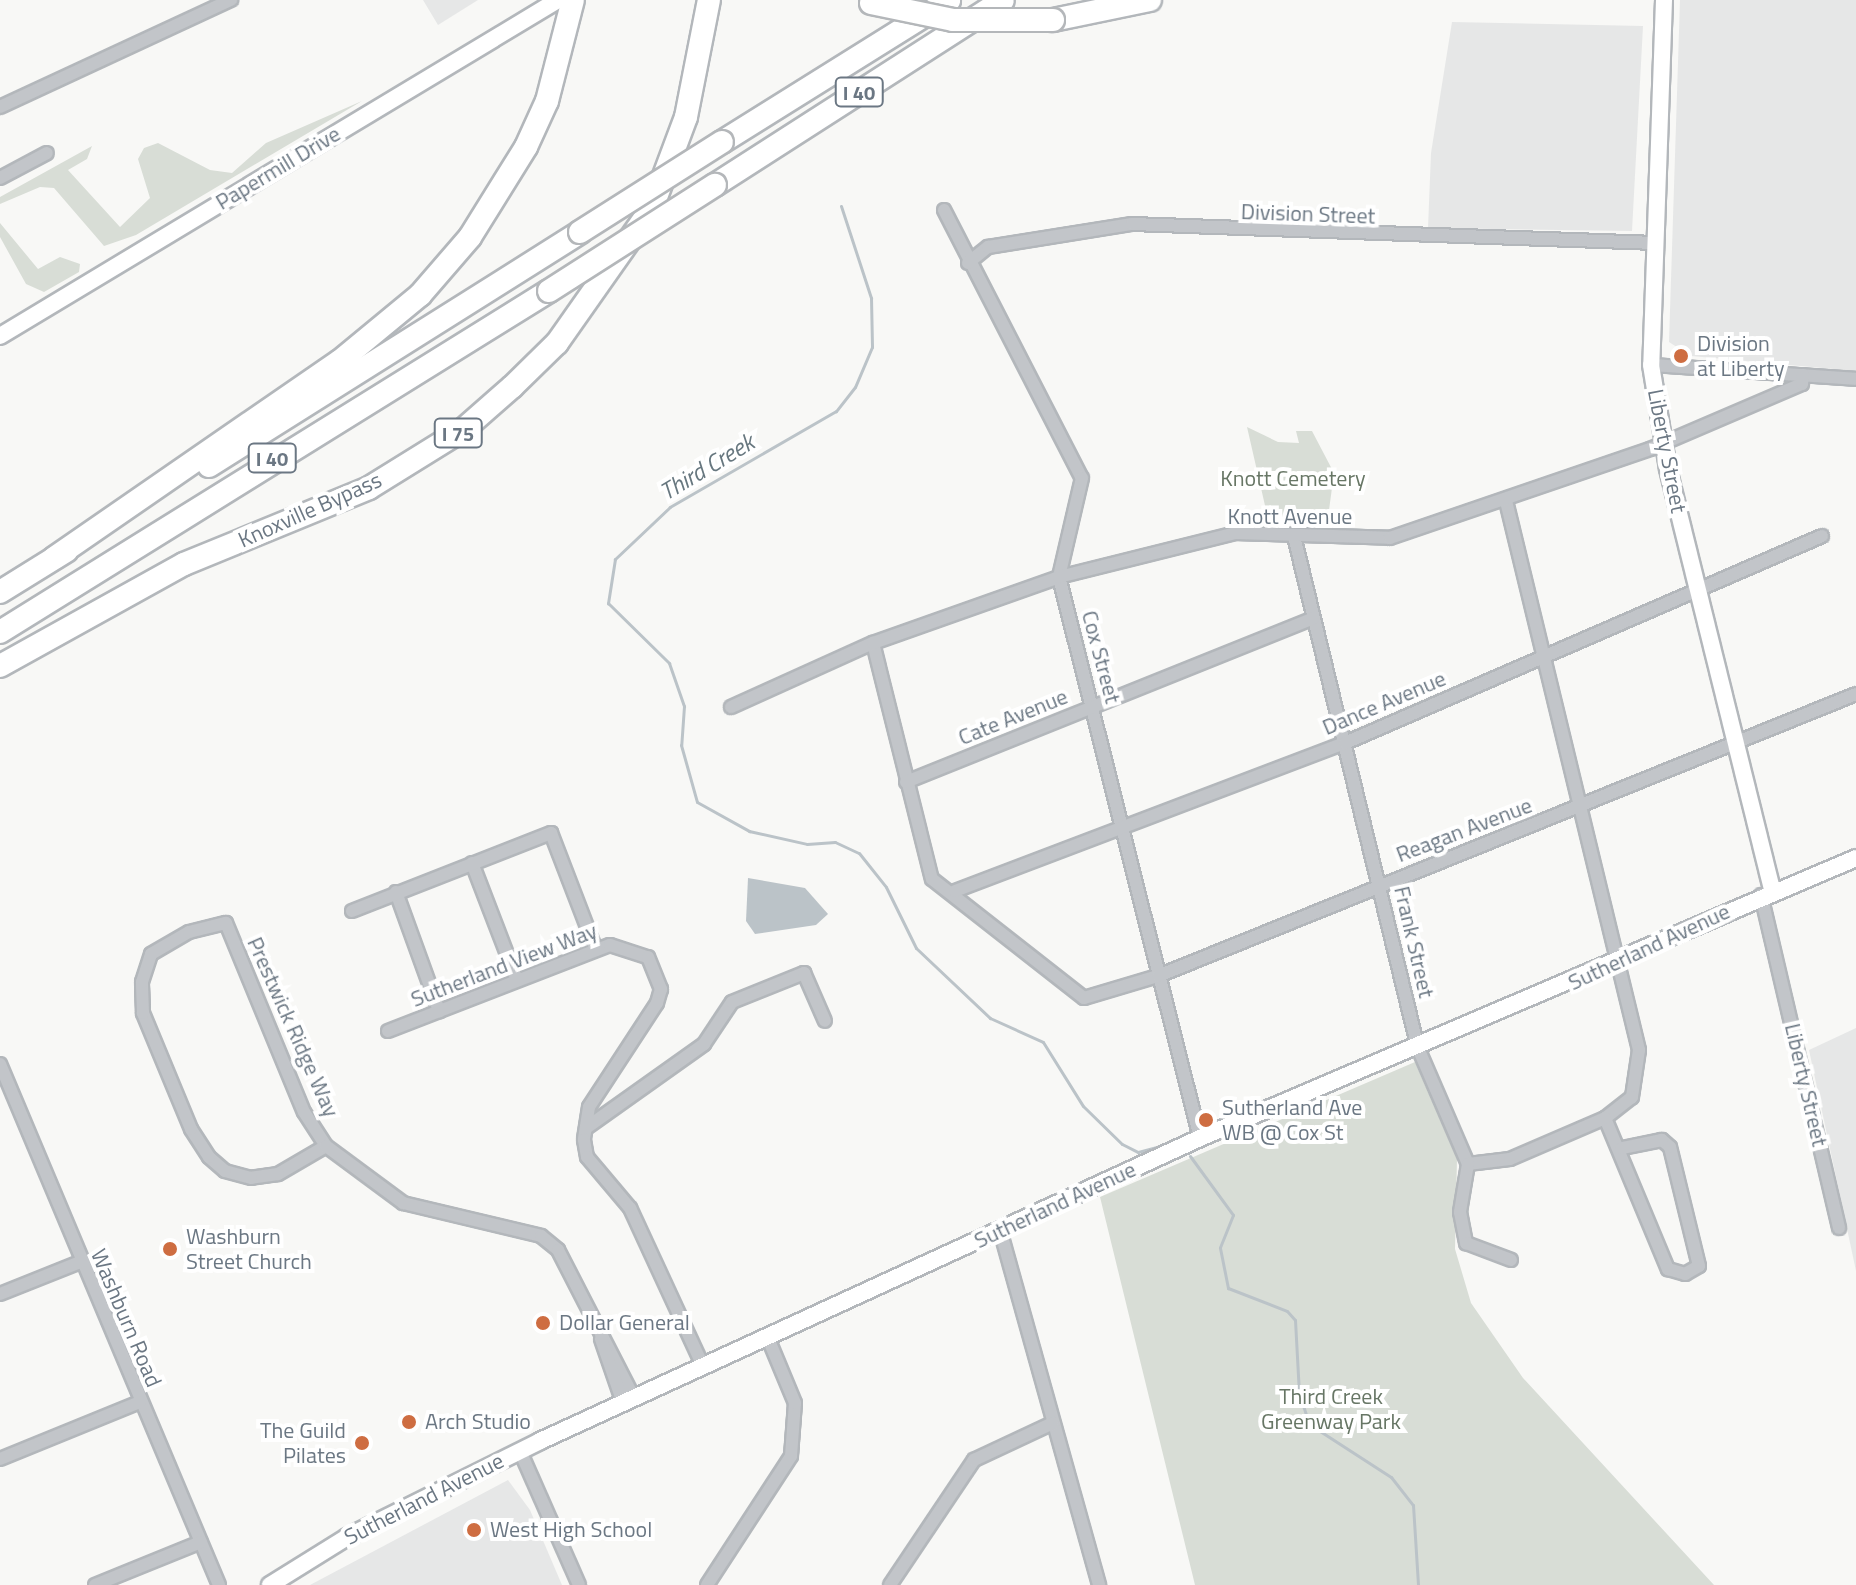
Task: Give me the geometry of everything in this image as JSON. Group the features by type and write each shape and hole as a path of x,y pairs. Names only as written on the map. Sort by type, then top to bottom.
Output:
{"highway":[{"path":"54,558 340,361 420,295 499,196 553,82 573,0"},
{"name":"Knoxville Bypass","path":"0,666 184,564 369,488 464,429 512,387 557,343 652,208 686,117 709,0"},
{"name":"I 40","path":"0,592 949,0"},
{"name":"I 40","path":"0,632 549,291 1003,0"},
{"path":"866,2 953,20 1053,20 1150,0"}],"street":[{"path":"0,107 231,0"},
{"name":"Papermill Drive","path":"0,336 558,0"},
{"name":"Liberty Street","path":"1664,0 1651,365 1663,443 1735,741 1839,1228"},
{"path":"0,178 47,153"},
{"name":"Cox Street","path":"944,210 968,263 1082,478 1059,577 1094,705 1200,1138"},
{"name":"Division Street","path":"968,263 988,247 1132,224 1655,243"},
{"path":"1651,365 1802,379 1856,379"},
{"name":"Knott Avenue","path":"731,707 873,643 1059,577 1235,533 1390,538 1506,501 1663,443 1802,379"},
{"path":"1506,501 1548,654 1639,1050 1639,1080 1632,1097 1605,1118 1510,1159 1468,1164 1460,1212 1466,1243 1511,1260"},
{"name":"Frank Street","path":"1294,536 1381,883 1418,1048 1468,1164"},
{"name":"Dance Avenue","path":"955,891 1122,824 1345,743 1822,536"},
{"name":"Cate Avenue","path":"906,782 1313,618"},
{"path":"873,643 927,869 941,887 955,891"},
{"name":"Reagan Avenue","path":"955,891 1084,998 1158,976 1381,883 1583,806 1735,741 1856,694"},
{"path":"352,911 551,833 596,950"},
{"name":"Sutherland Avenue","path":"270,1585 347,1537 520,1451 1200,1138 1619,963 1767,893 1856,858"},
{"path":"472,863 517,980"},
{"path":"396,892 439,1011"},
{"name":"Prestwick Ridge Way","path":"326,1146 278,1174 251,1178 225,1171 209,1157 191,1129 143,1013 142,982 151,954 189,932 226,923 304,1112 326,1146 403,1203 541,1236 558,1250 629,1401"},
{"name":"Sutherland View Way","path":"388,1031 610,945 636,948 648,957 661,989 589,1107 586,1128"},
{"path":"703,1366 630,1208 587,1157 586,1128 704,1044 732,1002 804,973 825,1021"},
{"name":"Washburn Road","path":"0,1064 80,1262 219,1585"},
{"path":"1605,1118 1622,1148 1668,1269 1685,1274 1699,1266 1670,1147 1662,1140 1622,1148"},
{"path":"1000,1230 1099,1585"},
{"path":"0,1294 80,1262"},
{"path":"707,1585 791,1456 795,1403 768,1338"},
{"path":"0,1459 140,1402"},
{"path":"890,1585 974,1460 1053,1423"},
{"path":"520,1451 579,1585"},
{"path":"95,1585 201,1542"}],"shaded area":[{"path":"423,0 478,0 438,25"},
{"path":"1680,0 1856,0 1856,371 1691,356 1669,342"},
{"path":"1452,22 1643,26 1632,231 1428,228 1431,153"},
{"path":"748,878 805,888 828,914 816,925 755,934 746,921"},
{"path":"1856,1028 1856,1271 1809,1050"},
{"name":"West High School","path":"508,1480 530,1510 562,1585 310,1585"}],"green space":[{"path":"362,101 136,235 104,246 54,188 40,187 0,204 0,197 92,146 87,159 68,170 120,227 150,198 138,159 144,148 158,143 210,170 232,173 266,143"},
{"path":"0,223 38,269 60,257 80,264 79,272 44,292 26,284 0,237"},
{"name":"Knott Cemetery","path":"1247,427 1278,442 1299,443 1296,431 1312,431 1334,473 1327,525 1269,523"},
{"name":"Third Creek Greenway Park","path":"1415,1062 1457,1159 1455,1249 1471,1303 1523,1378 1714,1585 1195,1585 1100,1197"}],"waterway":[{"name":"Third Creek","path":"841,206 871,298 872,347 855,387 836,411 670,507 615,559 608,603 669,663 684,706 681,745 697,802 749,831 807,844 835,842 859,853 886,887 916,948 990,1018 1043,1042 1083,1106 1122,1144 1138,1152 1171,1143"},
{"name":"Third Creek","path":"1190,1156 1233,1215 1220,1248 1228,1288 1287,1311 1295,1320 1299,1393 1309,1424 1391,1477 1413,1505 1418,1585"}],"place":[{"name":"Division at Liberty","path":"1681,356"},
{"name":"Sutherland Ave WB @ Cox St","path":"1206,1120"},
{"name":"Washburn Street Church","path":"170,1249"},
{"name":"Dollar General","path":"543,1323"},
{"name":"Arch Studio","path":"409,1422"},
{"name":"The Guild Pilates","path":"362,1443"},
{"name":"West High School","path":"474,1530"}]}
